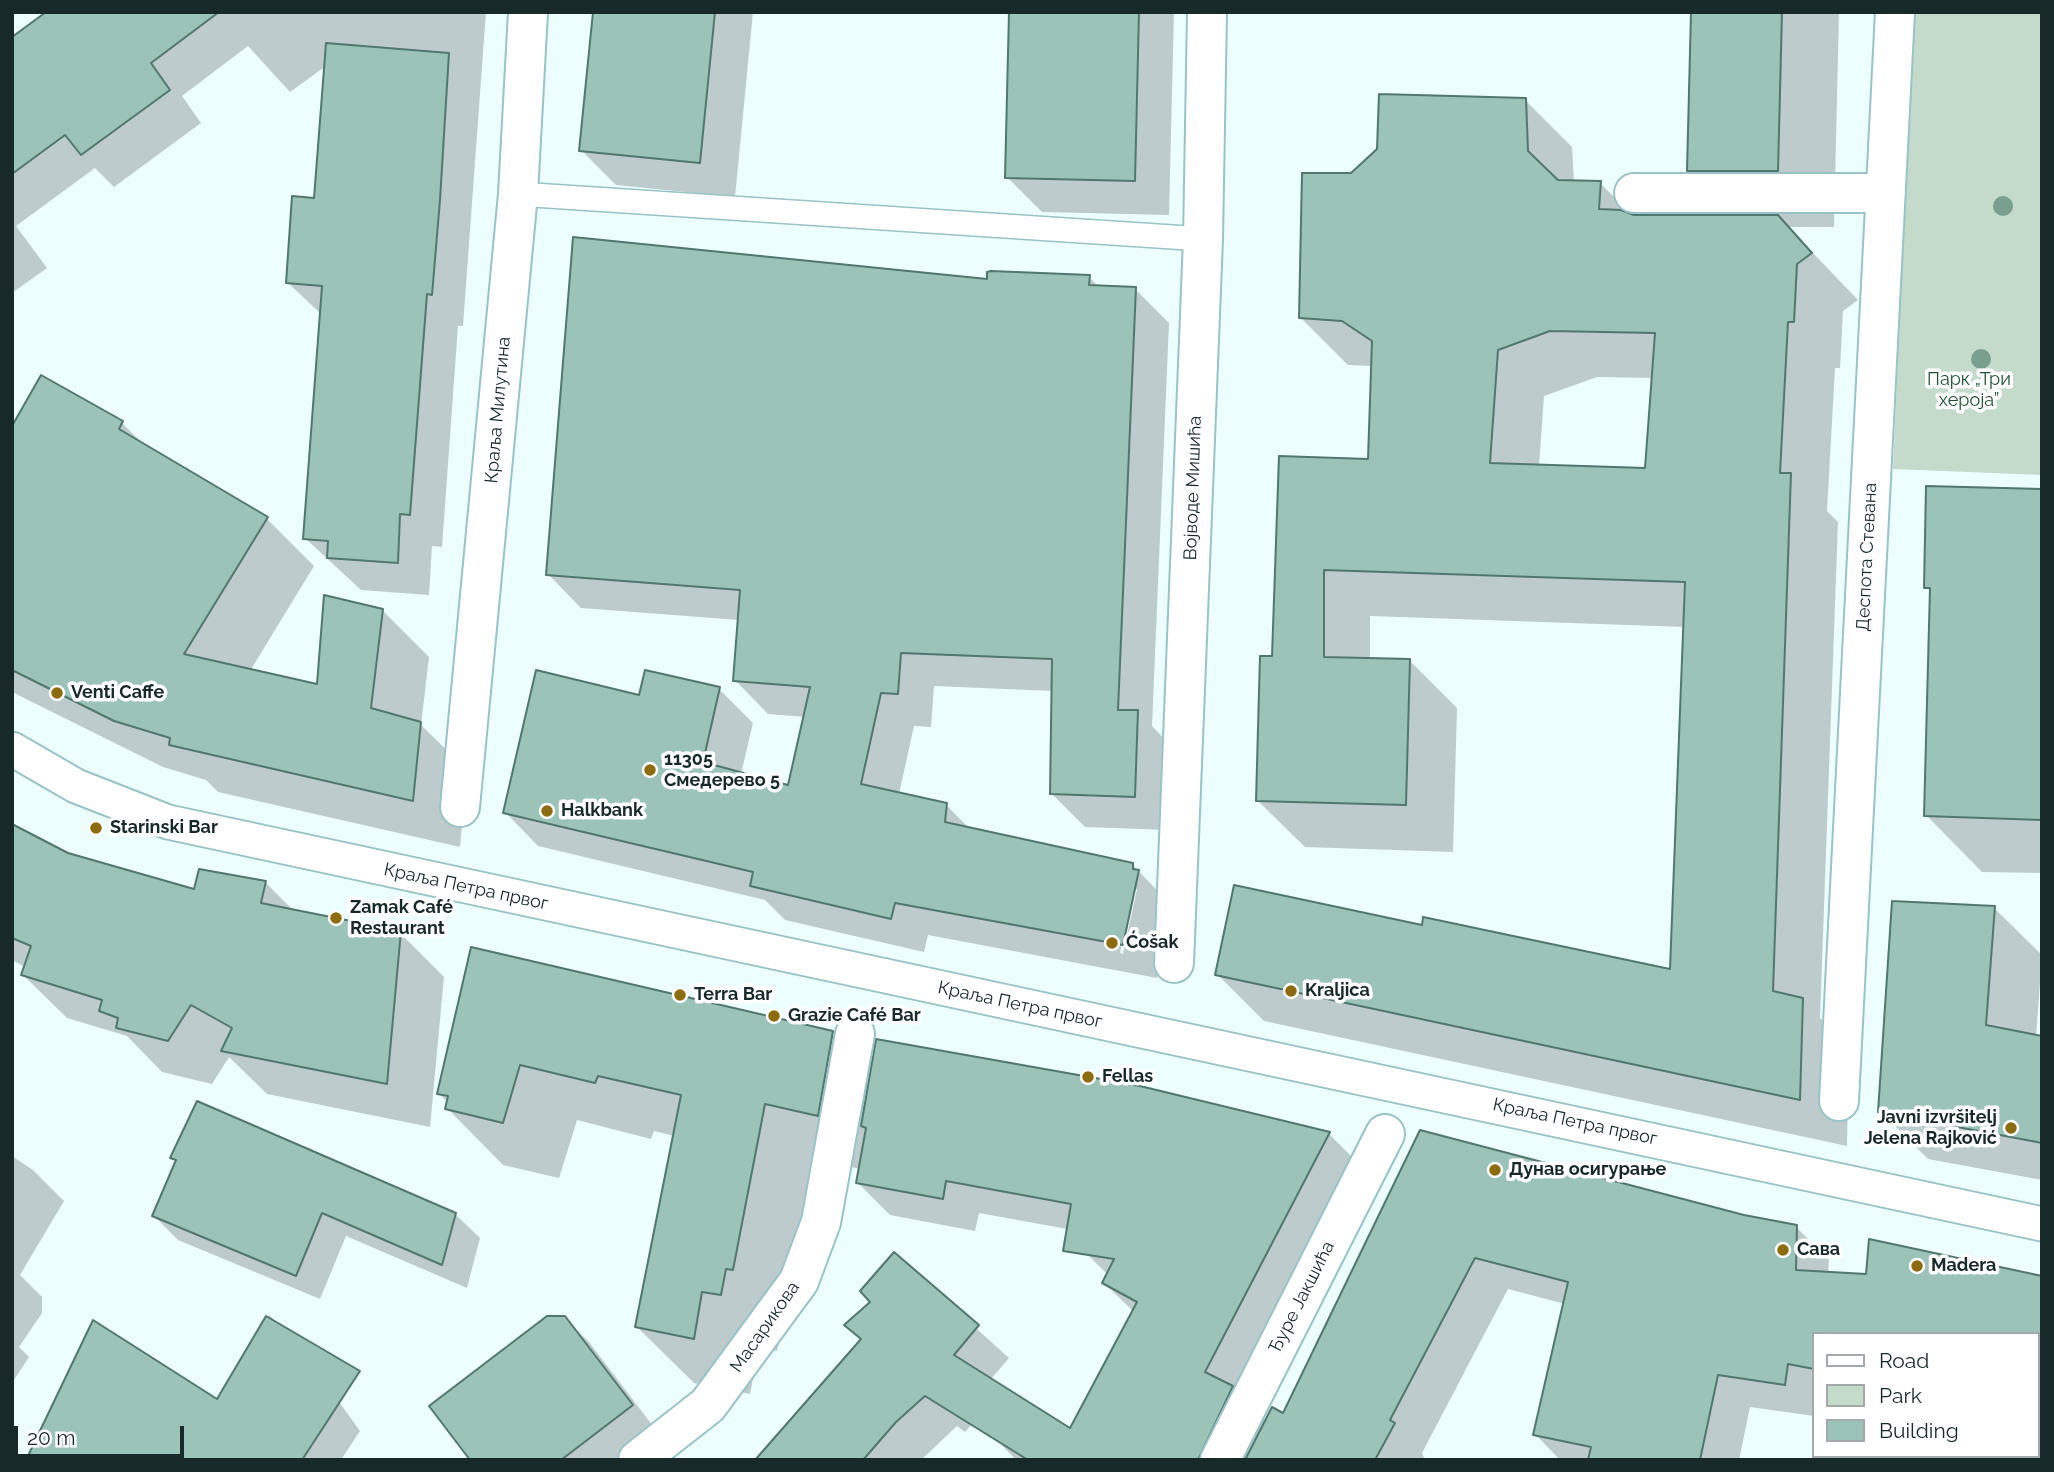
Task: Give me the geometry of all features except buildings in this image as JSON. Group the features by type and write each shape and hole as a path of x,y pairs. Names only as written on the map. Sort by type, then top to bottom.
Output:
{"street":[{"name":"Краља Милутина","path":"460,807 518,194 528,12"},
{"name":"Војводе Мишића","path":"1174,963 1203,239 1207,12"},
{"name":"Деспота Стевана","path":"1839,1101 1895,12"},
{"path":"1633,193 1886,193"},
{"name":"Краља Петра првог","path":"12,749 76,786 168,822 1406,1085 2042,1224"},
{"name":"Масарикова","path":"638,1460 708,1405 799,1281 821,1222 855,1034"},
{"name":"Ђуре Јакшића","path":"1220,1460 1385,1134"}],"lane":[{"path":"518,194 1203,239"}],"green space":[{"name":"Парк „Три хероја”","path":"1913,12 2042,12 2042,475 1893,469"}],"place":[{"name":"Venti Caffe","path":"57,693"},
{"name":"11305 Смедерево 5","path":"650,770"},
{"name":"Halkbank","path":"547,811"},
{"name":"Starinski Bar","path":"96,828"},
{"name":"Zamak Café Restaurant","path":"336,918"},
{"name":"Ćošak","path":"1112,943"},
{"name":"Kraljica","path":"1291,991"},
{"name":"Terra Bar","path":"680,995"},
{"name":"Grazie Café Bar","path":"774,1016"},
{"name":"Fellas","path":"1088,1077"},
{"name":"Javni izvršitelj Jelena Rajković","path":"2011,1128"},
{"name":"Дунав осигурање","path":"1495,1170"},
{"name":"Сава","path":"1783,1250"},
{"name":"Madera","path":"1917,1266"}]}
